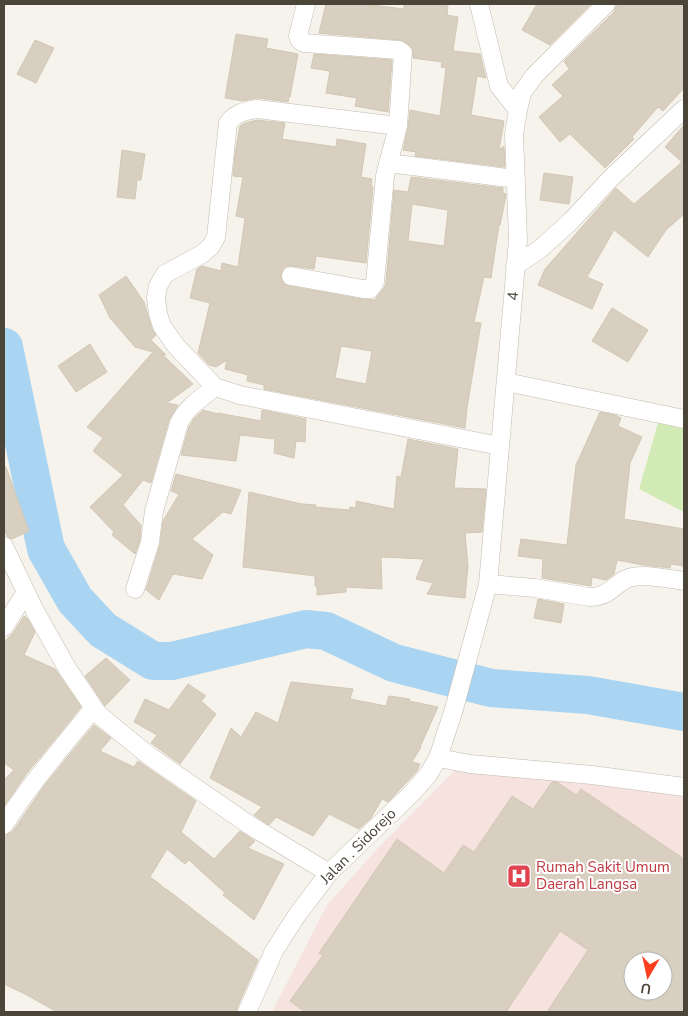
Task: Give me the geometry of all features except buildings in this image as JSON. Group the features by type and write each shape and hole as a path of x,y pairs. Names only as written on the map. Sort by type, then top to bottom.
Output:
{"street":[{"path":"291,276 363,289 370,288 374,282 385,176 398,126 403,53 399,50 301,42 298,36 306,4"},
{"path":"479,4 499,86 518,110"},
{"name":"4","path":"454,709 488,584 518,240 514,134 518,110 522,93 534,76 606,4"},
{"path":"398,126 257,109 242,112 232,117 228,124 216,237 211,246 202,254 165,274 158,286 156,298 158,314 162,326 176,346 215,387 240,395 500,446"},
{"path":"515,266 540,249 571,221 610,179 684,109"},
{"path":"388,162 516,179"},
{"path":"506,382 684,419"},
{"path":"135,589 150,542 154,511 179,423 190,407 215,387"},
{"path":"4,546 35,611 67,668 98,714 156,760 251,826 329,873"},
{"path":"488,584 535,588 597,597 604,595 626,579 635,576 684,581"},
{"path":"4,627 26,592"},
{"path":"4,826 15,807 94,708"},
{"name":"Jalan . Sidorejo","path":"248,1012 274,951 297,915 329,873 411,794 428,775 438,758 454,709"},
{"path":"438,758 470,764 592,775 684,787"}],"shaded area":[{"name":"Rumah Sakit Umum Daerah Langsa","path":"455,770 684,791 684,1012 272,1012 327,905 380,846"}],"green space":[{"path":"658,423 684,429 684,512 639,489"}],"waterway":[{"path":"4,347 46,549 75,600 103,630 153,661 172,661 306,629 326,631 394,663 491,688 588,695 684,712"}],"place":[{"name":"Rumah Sakit Umum Daerah Langsa","path":"519,876"}]}
